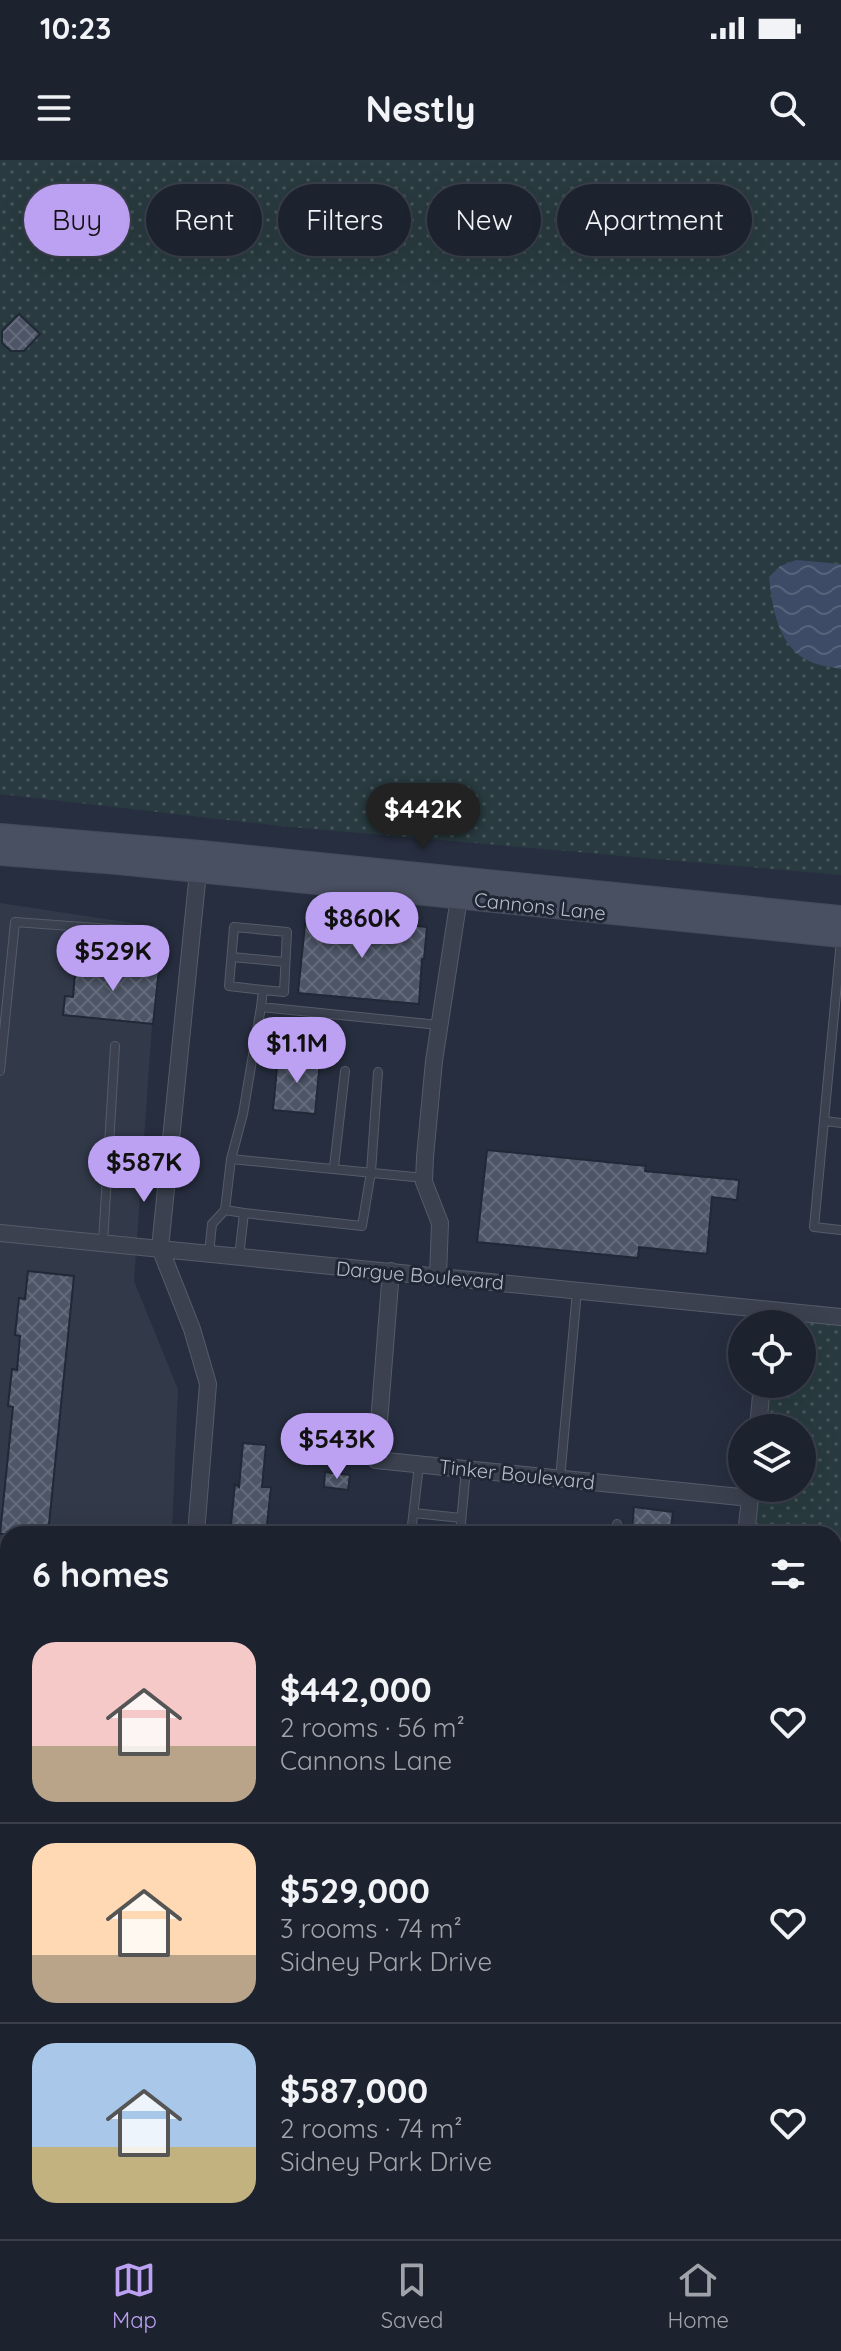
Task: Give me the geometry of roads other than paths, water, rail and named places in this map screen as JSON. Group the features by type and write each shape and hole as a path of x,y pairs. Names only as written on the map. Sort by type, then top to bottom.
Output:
{"main road":[{"name":"Cannons Lane","path":"0,835 200,862 460,888 841,917"},
{"name":"Cannons Lane","path":"0,854 200,862"},
{"name":"Cannons Lane","path":"460,888 841,936"}],"street":[{"path":"197,1526 208,1384 192,1329 174,1290 160,1248 200,862"},
{"path":"438,1276 440,1223 424,1178 439,1025 460,888"},
{"name":"Dargue Boulevard","path":"0,1233 578,1290 728,1311"},
{"name":"Tinker Boulevard","path":"391,1271 376,1460 560,1479 728,1491"},
{"name":"Dargue Boulevard","path":"816,1317 841,1317"},
{"path":"747,1526 750,1502"}],"lane":[{"path":"0,1071 15,922 138,931"},
{"path":"234,927 287,932 285,962 284,992 229,986 234,927"},
{"path":"841,936 814,1227 841,1230"},
{"path":"232,957 285,962"},
{"path":"209,1254 212,1224 225,1210 231,1159 243,1114 263,990"},
{"path":"261,1007 439,1025"},
{"path":"103,1242 115,1046"},
{"path":"334,1167 345,1071"},
{"path":"225,1210 362,1226 371,1172 378,1072"},
{"path":"825,1121 841,1123"},
{"path":"231,1159 424,1178"},
{"path":"239,1258 244,1213"},
{"path":"560,1479 578,1290"},
{"path":"412,1526 419,1465"},
{"path":"460,1526 466,1469"},
{"path":"414,1513 461,1518"}],"water":[{"path":"796,560 841,564 841,669 817,664 799,655 778,625 769,577 780,566"}]}
